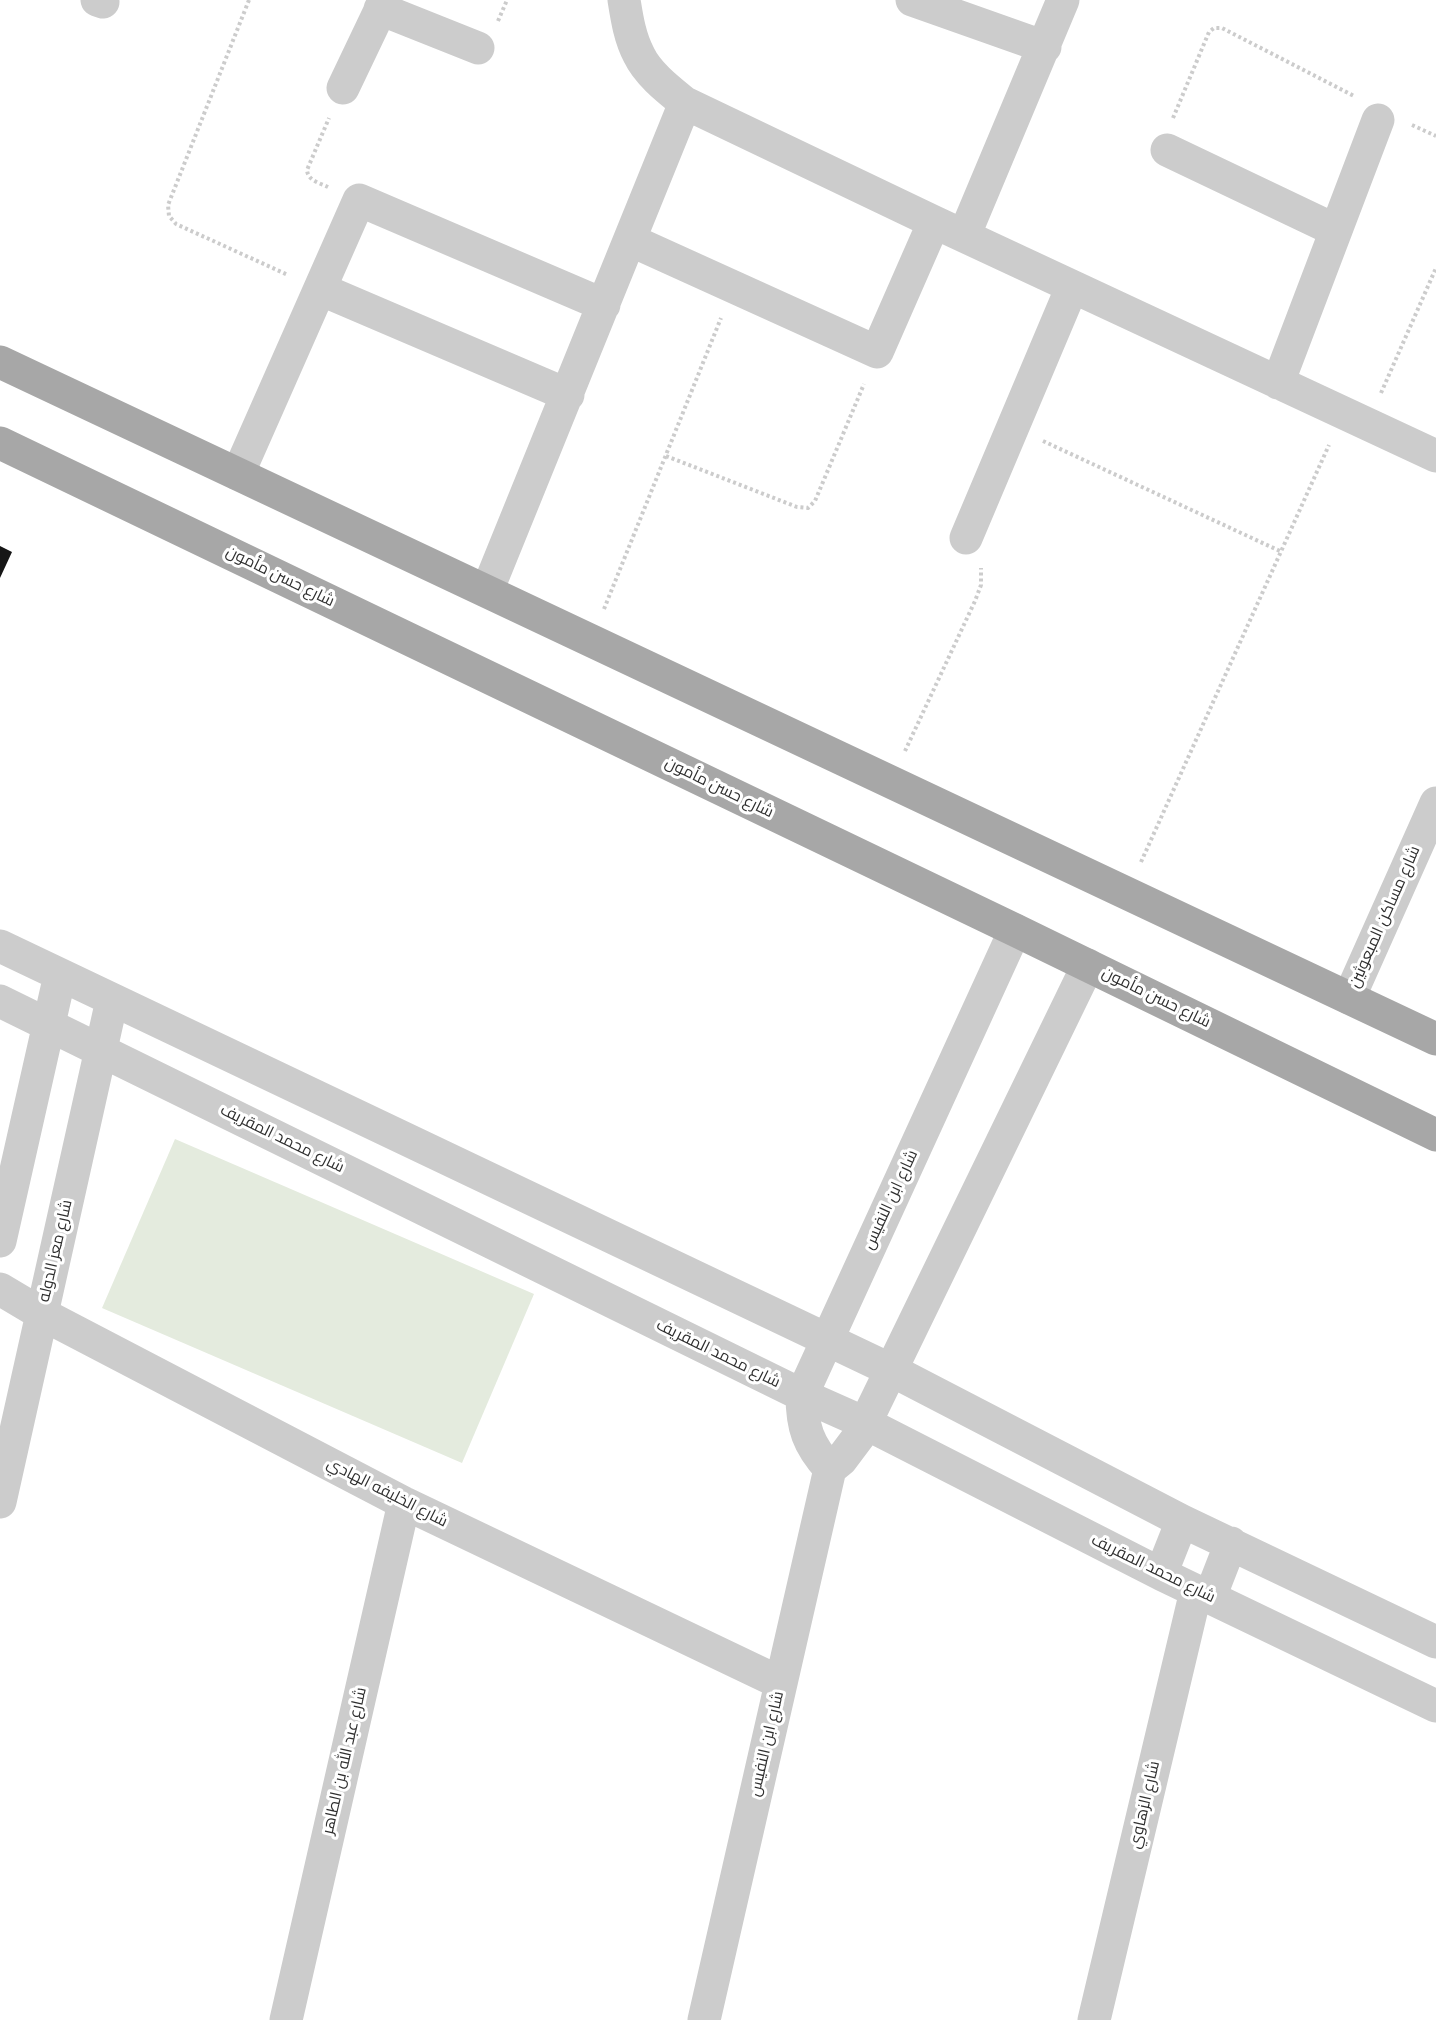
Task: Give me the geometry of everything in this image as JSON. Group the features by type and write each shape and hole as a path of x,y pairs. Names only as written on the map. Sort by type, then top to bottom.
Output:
{"main road":[{"path":"0,362 1436,1039"},
{"name":"شارع حسن مأمون","path":"0,443 1088,965 1436,1135"}],"street":[{"path":"624,0 628,24 639,57 660,81 685,103 1436,456"},
{"path":"912,0 1045,47"},
{"path":"964,236 1063,0"},
{"path":"343,87 383,4 478,48"},
{"path":"488,591 685,103"},
{"path":"1278,383 1378,120"},
{"path":"1167,150 1335,230"},
{"path":"238,474 359,200 604,305"},
{"path":"630,240 878,352 934,222"},
{"path":"966,538 1072,286"},
{"path":"320,289 568,395"},
{"name":"شارع مساكن المبعوثين","path":"1349,998 1436,803"},
{"name":"شارع ابن النفيس","path":"704,2020 830,1469 816,1454 807,1435 802,1415 802,1395 1015,930"},
{"path":"0,946 891,1371 1182,1521 1436,1642"},
{"path":"830,1469 850,1448 865,1424 1088,965"},
{"path":"0,1241 60,975"},
{"name":"شارع معز الدوله","path":"0,1502 112,1000"},
{"name":"شارع محمد المقريف","path":"0,1001 865,1424 1161,1574 1436,1706"},
{"name":"شارع الخليفه الهادي","path":"0,1288 42,1314 404,1503 781,1683"},
{"name":"شارع عبد الله بن الطاهر","path":"286,2020 404,1503"},
{"path":"1161,1574 1182,1521"},
{"name":"شارع الزهاوي","path":"1094,2020 1203,1594 1231,1544"}],"path":[{"path":"249,0 168,205 169,216 176,224 320,289"},
{"path":"1167,150 1163,141 1209,32 1214,28 1222,28 1375,107 1378,120"},
{"path":"343,87 308,166 307,175 312,180 359,200"},
{"path":"1127,893 1282,552 1436,268"},
{"path":"591,640 733,287"},
{"path":"666,456 797,507 808,508 815,501 878,352"},
{"path":"1013,427 1282,552"},
{"path":"890,781 946,666 981,585 979,560 966,538"}],"shaded area":[{"path":"175,1139 534,1294 462,1463 102,1308"}],"building":[{"path":"0,546 12,552 0,578"}]}
